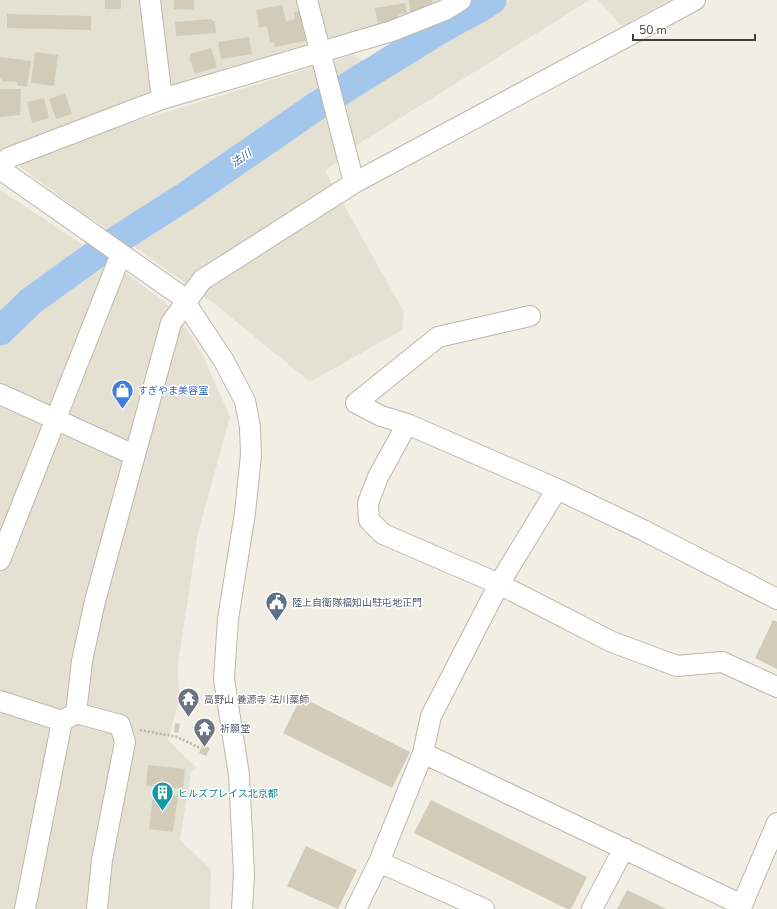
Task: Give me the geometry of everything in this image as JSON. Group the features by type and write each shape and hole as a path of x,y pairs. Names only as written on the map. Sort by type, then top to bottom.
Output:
{"street":[{"path":"150,0 162,99"},
{"path":"307,0 333,96 354,183"},
{"path":"242,909 244,874 239,782 224,678 228,618 249,484 251,455 250,427 245,401 224,361 181,296 0,169 8,158 162,99 405,26 444,10 461,0"},
{"path":"25,909 95,601 171,323 185,302 202,280 354,183 695,0"},
{"path":"0,560 121,254"},
{"path":"530,316 438,337 356,403 381,416 407,424 557,489 642,530 777,599"},
{"path":"0,394 134,455"},
{"path":"407,424 378,477 368,503 369,520 383,534 499,584 620,645 677,666 722,662 777,687"},
{"path":"356,909 379,862 423,753 431,716 499,584 557,489"},
{"path":"0,701 69,717 120,725 125,742 102,860 98,909"},
{"path":"423,753 624,848 743,907 777,823"},
{"path":"592,909 624,848"},
{"path":"379,862 484,909"}],"path":[{"path":"120,725 169,737 176,737 200,748"}],"shaded area":[{"path":"0,0 461,0 0,156"},
{"path":"511,0 590,0 360,143 325,171 404,312 402,330 310,382 216,305 142,252 78,210 11,160 352,55 390,76"},
{"path":"598,0 670,0 622,26"},
{"path":"0,190 117,267 165,302 186,328 204,358 230,417 198,533 178,664 179,701 168,740 197,768 191,772 180,840 211,869 210,909 0,909"}],"building":[{"path":"105,0 121,0 121,9 105,9"},
{"path":"174,0 194,0 194,10 174,9"},
{"path":"409,0 432,0 432,7 411,20"},
{"path":"405,3 407,13 398,14 399,20 378,24 375,8"},
{"path":"282,5 286,21 295,19 294,12 307,10 314,39 275,47 274,42 270,43 267,26 259,28 256,10"},
{"path":"7,14 91,16 91,30 7,28"},
{"path":"212,19 212,21 215,21 216,33 176,36 175,22"},
{"path":"249,37 252,54 221,59 218,42"},
{"path":"211,48 217,67 195,74 189,57 191,57 190,54"},
{"path":"35,52 58,55 54,86 31,83"},
{"path":"0,57 31,61 27,87 17,85 17,82 2,81 2,78 0,78"},
{"path":"0,89 21,89 20,115 0,117"},
{"path":"65,93 72,114 56,119 49,99"},
{"path":"44,98 49,118 32,123 27,102"},
{"path":"773,620 777,622 777,669 755,658"},
{"path":"301,697 410,752 392,788 283,733"},
{"path":"175,723 180,724 178,733 174,732"},
{"path":"203,744 210,748 206,756 199,753"},
{"name":"ヒルズプレイス北京都","path":"148,765 185,769 183,789 146,786"},
{"name":"ヒルズプレイス北京都","path":"153,794 178,796 173,832 149,829"},
{"path":"431,800 587,877 571,909 567,909 414,833"},
{"path":"306,846 357,870 338,909 287,886"},
{"path":"627,890 667,909 617,909"}],"waterway":[{"name":"法川","path":"0,331 31,301 106,247 186,196 318,105 446,26 492,0"}],"place":[{"name":"すぎやま美容室","path":"123,410"},
{"name":"陸上自衛隊福知山駐屯地正門","path":"276,622"},
{"name":"高野山 養源寺 法川薬師","path":"188,718"},
{"name":"祈願堂","path":"205,748"},
{"name":"ヒルズプレイス北京都","path":"163,812"}]}
